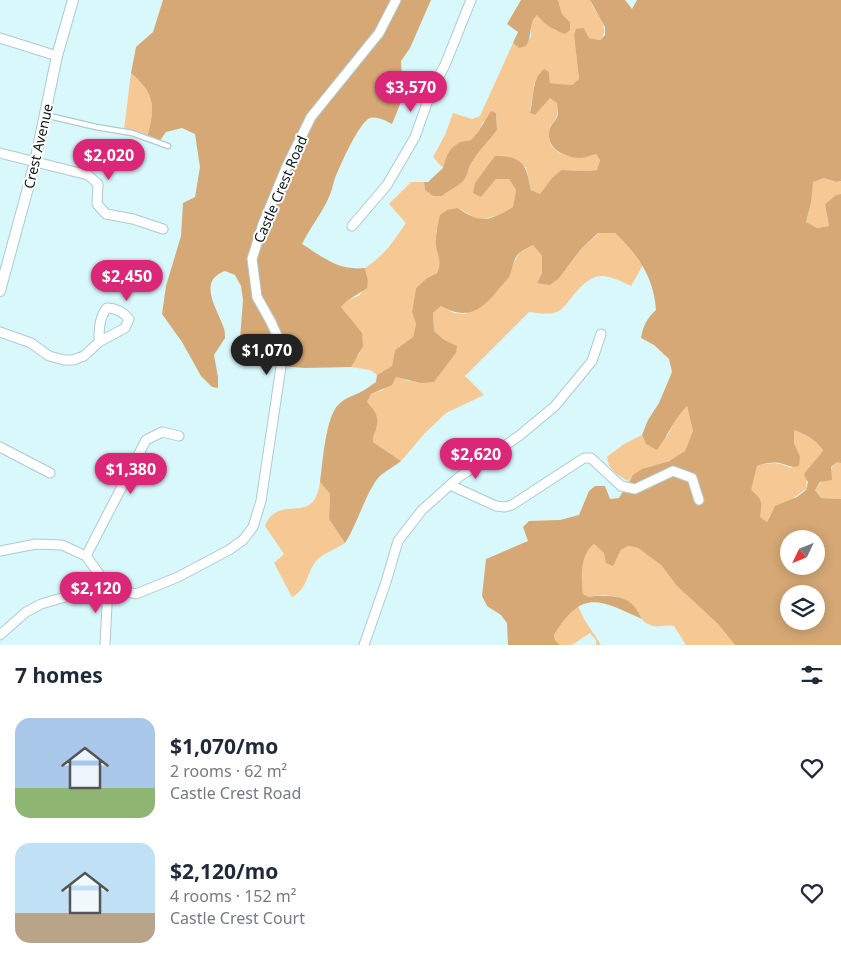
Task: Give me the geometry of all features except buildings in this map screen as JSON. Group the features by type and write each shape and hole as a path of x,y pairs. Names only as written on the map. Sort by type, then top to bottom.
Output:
{"street":[{"name":"Crest Avenue","path":"0,291 35,162 57,56 73,0"},
{"name":"Castle Crest Road","path":"108,585 136,594 178,577 229,550 243,540 253,527 261,501 282,360 280,342 256,297 252,259 263,224 311,117 379,33 396,0"},
{"path":"352,226 387,185 415,137 432,89 445,65 471,0"},
{"path":"0,38 57,56"},
{"path":"0,154 88,175 98,184 97,204 106,214 133,219 163,229"},
{"path":"0,332 31,343 49,356 64,360 73,360 84,356 99,342"},
{"path":"364,645 398,541 422,510 459,477 519,436 555,406 592,361 600,334"},
{"path":"86,556 146,440 162,432 179,436"},
{"path":"0,447 50,473"},
{"path":"450,485 496,506 505,508 584,458 591,458 621,486 635,489 673,471 692,478 699,500"},
{"path":"0,551 36,544 62,545 86,556 108,585 105,645"},
{"path":"0,635 26,612 41,604 108,585"}],"lane":[{"path":"45,115 132,133 168,146"}],"shaded area":[{"path":"163,0 431,0 410,48 401,61 403,97 392,124 382,119 370,118 361,127 341,164 326,203 302,244 331,262 347,267 365,268 368,280 367,288 341,307 362,333 363,346 351,367 304,368 261,363 248,353 240,339 243,300 241,286 235,275 225,271 217,275 212,281 210,288 211,296 225,334 225,338 214,355 218,388 212,387 201,376 182,342 162,314 166,286 181,236 183,203 195,197 200,167 195,134 182,128 166,132 159,142 147,138 152,110 151,102 145,88 131,73 136,47 153,32"},
{"path":"521,0 558,0 562,14 570,22 570,30 565,34 557,31 537,15 532,22 526,46 519,48 513,43 518,32 507,24"},
{"path":"558,0 590,0 603,25 603,35 600,40 589,38 584,28 574,35 579,79 572,85 550,83 549,72 534,84 530,113 535,115 550,97 557,103 556,118 550,126 550,140 553,147 557,151 570,156 591,156 596,154 600,160 597,170 561,170 552,178 540,194 531,190 526,167 486,170 475,183 481,197 496,179 509,179 516,190 513,207 499,215 479,220 458,208 436,231 439,258 437,273 427,278 416,288 412,312 416,323 413,337 395,350 392,366 377,375 370,370 351,367 355,358 360,353 347,314 341,307 347,301 360,295 368,280 365,268 384,253 406,223 389,204 411,182 424,182 425,190 433,196 442,196 464,180 471,164 497,130 496,113 483,122 471,140 460,142 447,155 443,168 433,157 445,135 453,113 472,119 480,116 513,43 519,48 531,37 531,25 537,14 556,31 570,22 562,14"},
{"path":"590,0 625,0 632,9 637,0 841,0 841,181 836,182 824,178 813,182 811,203 806,222 817,228 829,226 825,204 836,195 841,194 841,463 837,462 831,467 832,480 820,482 815,490 821,498 841,499 841,645 735,645 718,624 677,586 661,565 638,548 628,546 621,550 613,566 606,563 604,553 594,544 589,549 584,560 582,574 583,594 589,597 610,596 626,600 633,605 642,619 614,607 592,602 583,604 573,610 564,620 554,635 555,640 560,645 508,645 507,623 501,615 487,606 482,596 486,559 528,541 523,527 529,521 560,520 579,515 589,491 595,486 605,486 610,499 619,498 633,475 642,469 669,461 685,451 693,431 687,406 678,416 657,450 646,444 642,435 648,420 659,403 672,372 669,359 654,345 641,338 646,322 656,310 655,298 648,277 638,258 615,233 598,233 581,249 559,278 550,285 537,283 542,273 542,256 533,245 517,255 508,279 485,304 472,312 458,312 441,306 433,313 434,331 444,340 457,346 456,353 434,382 421,383 396,377 392,385 371,394 367,402 377,418 373,442 401,461 374,483 345,543 329,519 330,494 320,482 325,441 334,410 341,402 376,382 377,375 392,366 395,350 413,337 416,324 412,312 416,288 427,278 437,273 438,269 436,241 440,215 447,210 458,208 473,217 486,219 492,218 513,207 516,190 509,179 496,179 481,197 473,193 475,183 495,156 505,156 518,160 525,168 531,190 540,194 552,178 561,170 597,170 600,160 596,154 574,158 562,153 550,142 550,128 558,114 557,103 550,98 535,115 530,113 535,84 544,69 549,72 550,83 572,85 579,79 574,35 576,29 584,28 589,38 600,40 605,35 605,27","holes":["794,430 817,443 823,450 804,475 808,482 806,490 797,497 775,506 767,522 760,517 761,502 758,496 751,490 757,466 767,463 780,463 793,467 799,466 800,456 794,443"]},
{"path":"131,73 145,88 151,102 152,110 147,138 124,129"},
{"path":"491,111 496,113 497,130 471,164 464,180 442,196 433,196 425,190 424,182 428,182 443,168 447,155 452,148 460,142 471,140"},
{"path":"824,178 835,182 841,181 841,194 836,195 825,204 829,226 817,228 806,223 811,203 812,182"},
{"path":"599,233 615,233 628,245 643,265 631,286 612,278 598,276 585,283 563,308 557,312 547,314 529,312 465,376 484,395 446,413 425,433 401,461 373,442 372,436 377,426 367,402 371,394 383,390 396,376 409,381 434,382 456,353 434,331 433,313 441,306 454,313 465,314 509,277 519,253 533,245 542,256 542,273 537,283 567,268 581,249"},
{"path":"687,406 693,431 685,451 670,460 641,470 628,481 611,469 607,457 624,444 642,435 646,444 668,435 677,416"},
{"path":"794,430 810,438 823,450 818,459 808,467 806,489 770,515 767,522 759,517 750,490 757,466 774,463 791,468 800,456 794,443"},
{"path":"837,461 841,463 841,499 821,498 815,490"},
{"path":"320,482 330,494 329,519 345,543 317,560 302,589 292,597 274,563 284,554 265,526 270,517 278,511 300,508 312,502 317,495"},
{"path":"594,544 604,553 618,557 621,550 627,546 638,548 661,565 677,586 718,624 735,645 686,645 674,626 654,626 646,623 636,609 621,598 608,595 589,597 583,594 582,567 586,554"},
{"path":"578,606 601,645 596,645 596,640 590,633 572,645 560,645 555,640 554,635 559,627"}]}
